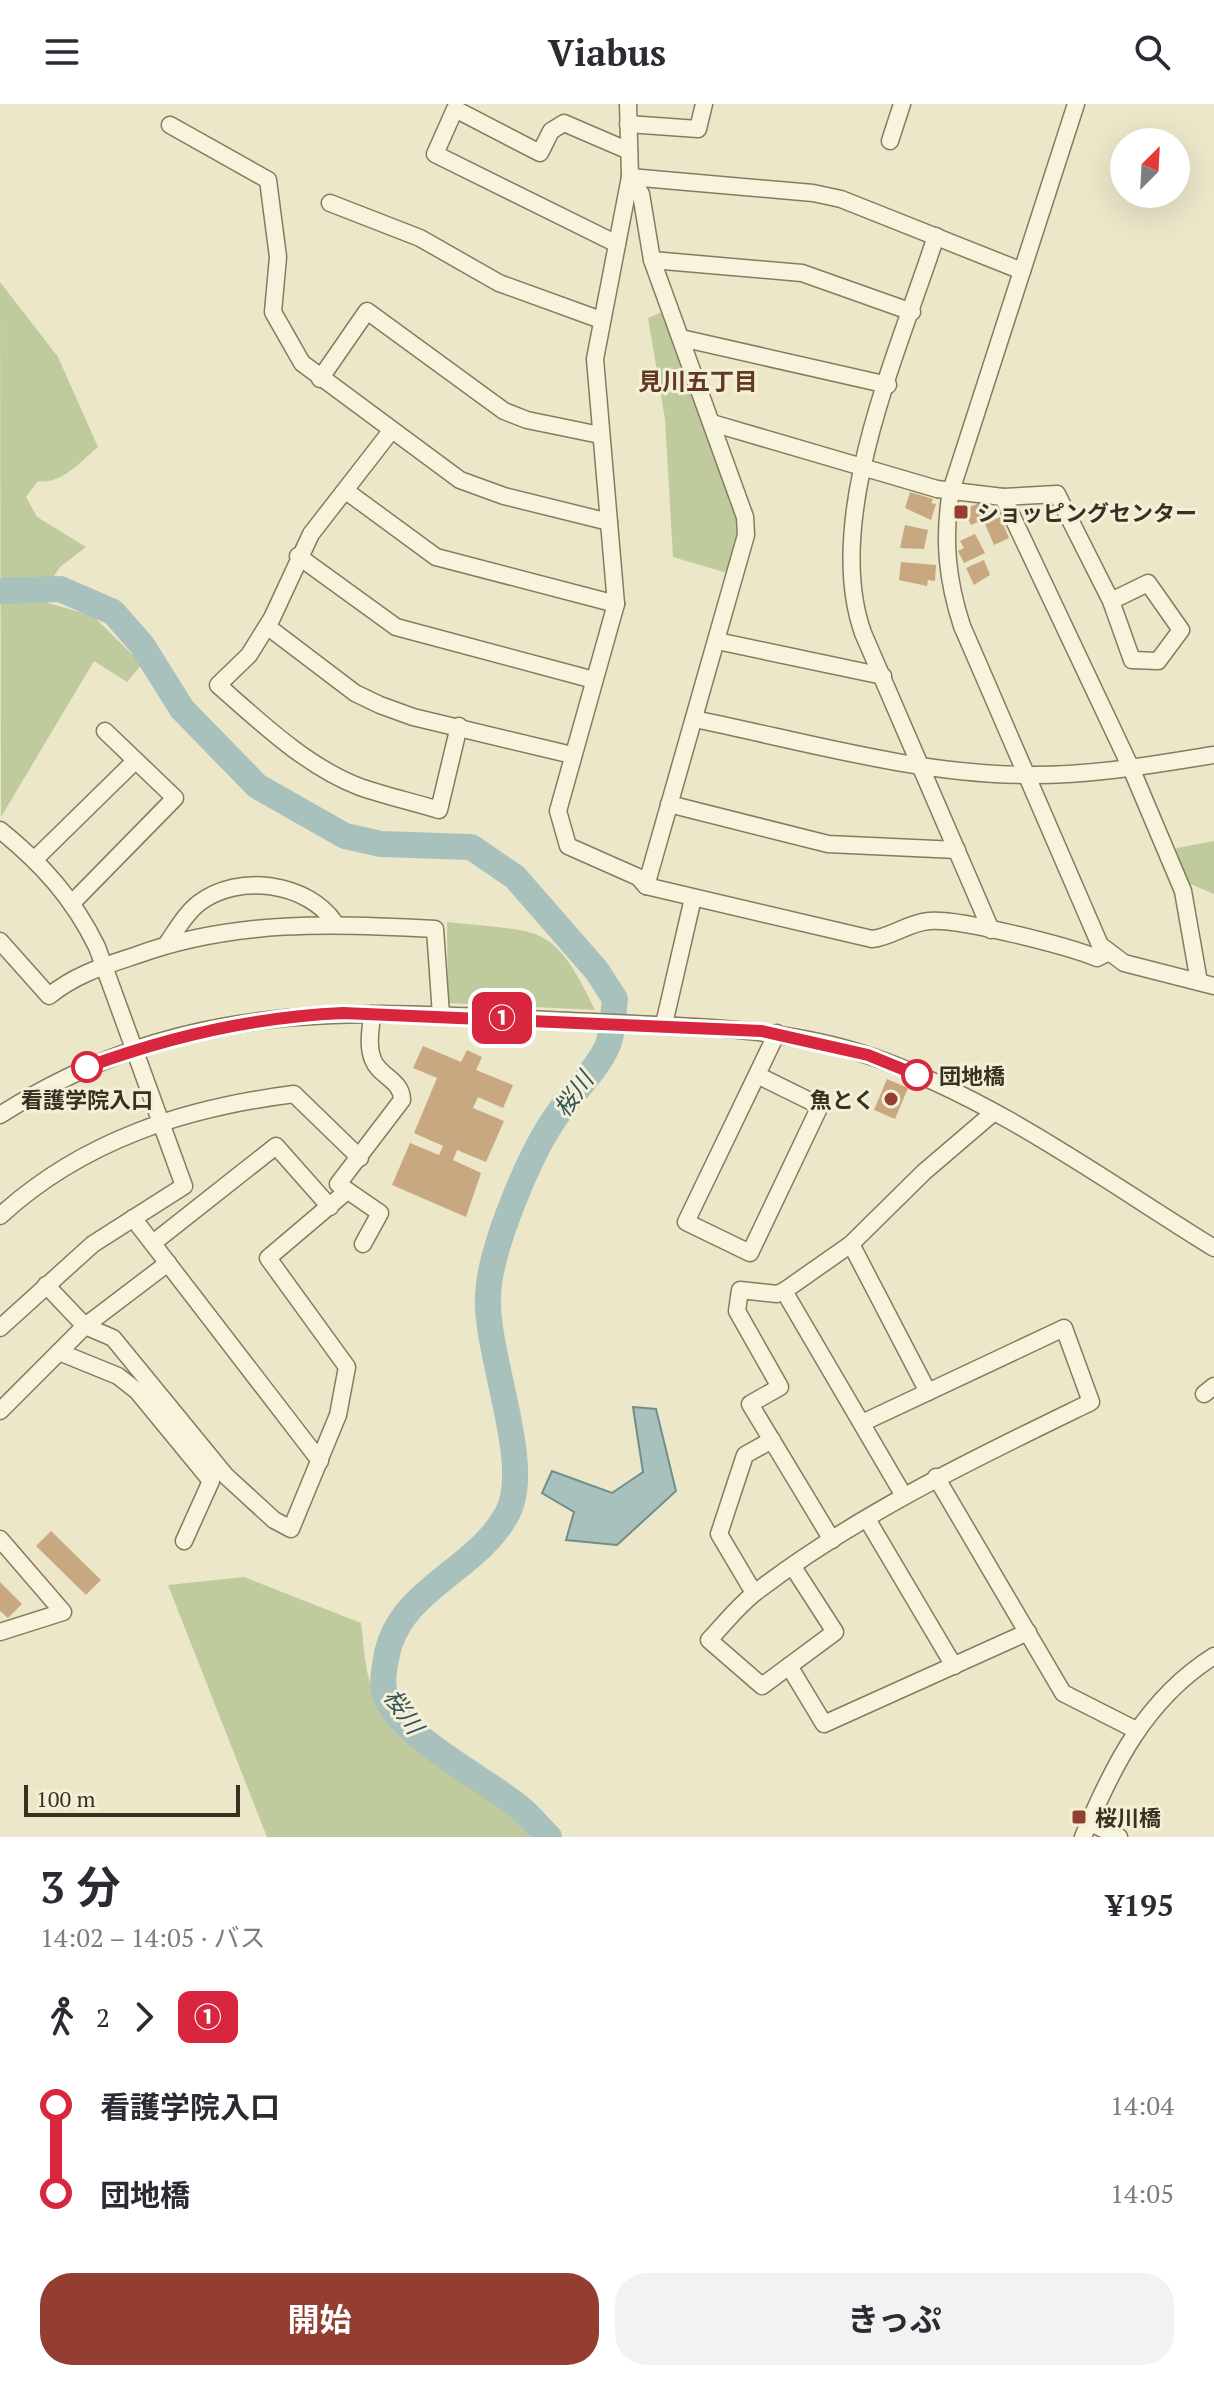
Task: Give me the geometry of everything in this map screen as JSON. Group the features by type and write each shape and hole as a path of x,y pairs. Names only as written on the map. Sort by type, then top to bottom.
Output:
{"street":[{"path":"628,104 630,177 595,359 616,604 558,811 568,846 638,877 646,886 872,939 886,938 897,928 931,920 991,930 1097,958 1107,953"},
{"path":"628,124 698,129 704,104"},
{"path":"890,141 902,104"},
{"path":"1003,497 1131,768 1183,891 1207,984 1124,963 1107,953 962,626 953,596 946,549 951,491 1076,104"},
{"path":"617,244 435,154 455,109 540,153 551,131 564,123 629,151"},
{"path":"170,125 268,180 278,257 273,312 302,363 391,431 475,487 609,522"},
{"path":"630,177 813,193 841,199 1022,271"},
{"path":"630,177 641,194 652,260 745,517 746,535 646,886"},
{"path":"330,203 420,238 499,283 601,320"},
{"path":"936,236 863,465 854,516 851,587 859,623 991,930"},
{"path":"652,260 802,273 912,312"},
{"path":"320,379 367,311 504,411 527,420 600,435"},
{"path":"681,338 888,385"},
{"path":"712,423 951,491 1003,497 1057,494 1111,601 1132,660 1158,661 1181,630 1148,583 1111,601"},
{"path":"391,431 311,534 298,556 268,627 249,655 218,685 268,728 326,770 359,786 439,810 459,726"},
{"path":"346,491 436,557 616,604"},
{"path":"298,556 396,627 594,680"},
{"path":"268,627 355,693 413,717 572,755"},
{"path":"717,641 883,676"},
{"path":"694,719 920,765 1027,775 1131,768 1214,755"},
{"path":"73,902 175,798 105,731"},
{"path":"35,859 135,761"},
{"path":"669,804 828,844 957,850"},
{"path":"0,830 35,859 73,902 103,965 184,1186 93,1244 0,1328"},
{"path":"168,942 199,903 224,889 276,887 314,903 335,923"},
{"path":"664,1024 693,898"},
{"path":"0,941 49,996 82,973 168,942 261,929 335,923 435,929 441,1015"},
{"path":"363,1244 380,1213 338,1184 402,1100 399,1085 374,1062 369,1046 372,1014"},
{"path":"0,1115 87,1067 132,1050 256,1019 372,1014 441,1015 664,1024 777,1033 868,1055 929,1080 993,1113 1214,1248"},
{"path":"757,1075 820,1106 750,1253 686,1222 777,1033"},
{"path":"0,1216 33,1187 84,1154 160,1123 213,1107 294,1094 360,1158"},
{"path":"832,1540 750,1404 780,1387 737,1311 740,1290 777,1294 784,1291 851,1244 924,1172 993,1113"},
{"path":"153,1243 276,1146 330,1207"},
{"path":"46,1285 85,1326 113,1338 226,1476 291,1529 338,1415 347,1367 268,1258 347,1191"},
{"path":"133,1218 320,1461"},
{"path":"851,1244 928,1392"},
{"path":"0,1411 85,1326 168,1263"},
{"path":"784,1291 904,1496"},
{"path":"793,1567 835,1632 762,1686 709,1640 754,1593 832,1540 936,1477 1091,1402 1064,1328 862,1423"},
{"path":"59,1352 118,1376 137,1391 211,1481 184,1541"},
{"path":"754,1593 719,1534 745,1455 772,1440"},
{"path":"936,1477 1063,1693 1136,1730"},
{"path":"867,1519 954,1666"},
{"path":"0,1539 63,1612 0,1632"},
{"path":"789,1666 824,1724 1028,1632"},
{"path":"1119,1837 1086,1830 1117,1760 1136,1730 1171,1689 1214,1656"}],"green space":[{"path":"0,282 58,357 98,447 63,476 38,481 26,497 37,517 86,547 60,567 38,600 93,616 142,664 127,682 94,661 1,817"},
{"path":"662,312 737,515 737,533 727,573 673,557 665,419 648,318"},
{"path":"1214,841 1214,894 1188,883 1174,854 1177,848"},
{"path":"447,922 523,931 540,936 567,959 595,1010 448,1003"},
{"path":"244,1577 361,1623 370,1682 388,1712 427,1751 537,1837 267,1837 168,1585"}],"water":[{"path":"633,1407 656,1409 676,1491 617,1545 566,1540 574,1512 542,1493 552,1471 612,1493 643,1472"}],"building":[{"path":"910,492 933,499 931,503 936,504 931,520 905,508"},
{"path":"979,503 981,506 988,503 993,515 971,525 963,510"},
{"path":"1000,517 1009,538 994,545 985,524"},
{"path":"905,525 928,530 924,549 900,548"},
{"path":"975,534 985,553 964,563 958,551 964,548 960,541"},
{"path":"984,560 990,575 974,585 966,568"},
{"path":"901,562 936,565 935,581 928,580 927,586 899,580"},
{"path":"423,1046 461,1062 467,1050 482,1057 476,1070 513,1085 503,1108 478,1097 473,1108 504,1121 486,1162 457,1150 453,1160 481,1173 466,1217 392,1185 410,1143 439,1155 443,1146 414,1133 437,1078 413,1068"},
{"name":"魚とく","path":"887,1079 908,1088 895,1119 874,1110"},
{"path":"51,1531 101,1580 86,1595 36,1546"},
{"path":"0,1582 22,1604 8,1618 0,1611"}],"waterway":[{"name":"桜川","path":"0,591 60,589 113,612 142,645 182,709 257,786 345,836 381,844 471,847 515,877 597,971 615,999 607,1047 597,1065 557,1115 535,1153 513,1202 490,1275 489,1320 515,1468 514,1493 507,1514 477,1551 405,1615 393,1635 384,1674 384,1690 404,1723 442,1754 504,1795 549,1837"}],"bus line":[{"name":"①","path":"87,1067 132,1050 209,1028 256,1019 343,1013 664,1024 762,1031 868,1055 917,1075"}],"place":[{"name":"ショッピングセンター","path":"961,512"},
{"name":"看護学院入口","path":"87,1067"},
{"name":"団地橋","path":"917,1075"},
{"name":"魚とく","path":"891,1099"},
{"name":"桜川橋","path":"1079,1817"}],"district":[{"name":"見川五丁目","path":"698,381"}]}
